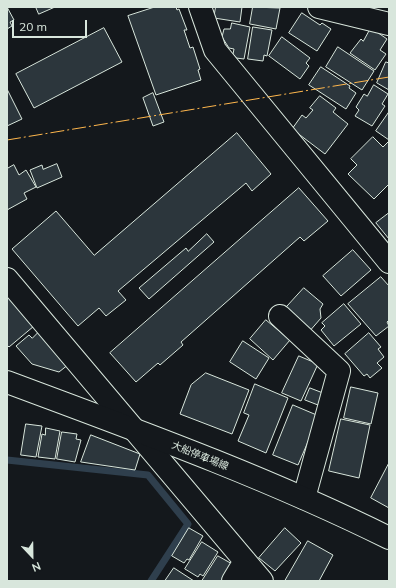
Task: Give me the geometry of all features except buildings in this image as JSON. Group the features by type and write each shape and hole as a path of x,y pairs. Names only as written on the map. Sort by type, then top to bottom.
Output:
{"street":[{"path":"200,7 215,50 389,262"},
{"path":"319,7 385,17"},
{"path":"7,279 262,581"},
{"path":"280,316 339,371 304,498"},
{"name":"大船停車場線","path":"7,382 133,428 304,498 389,538"},
{"path":"233,581 245,561"}],"waterway":[{"path":"7,460 148,475 188,524 151,581"}],"power":[{"path":"7,140 389,77"}]}
